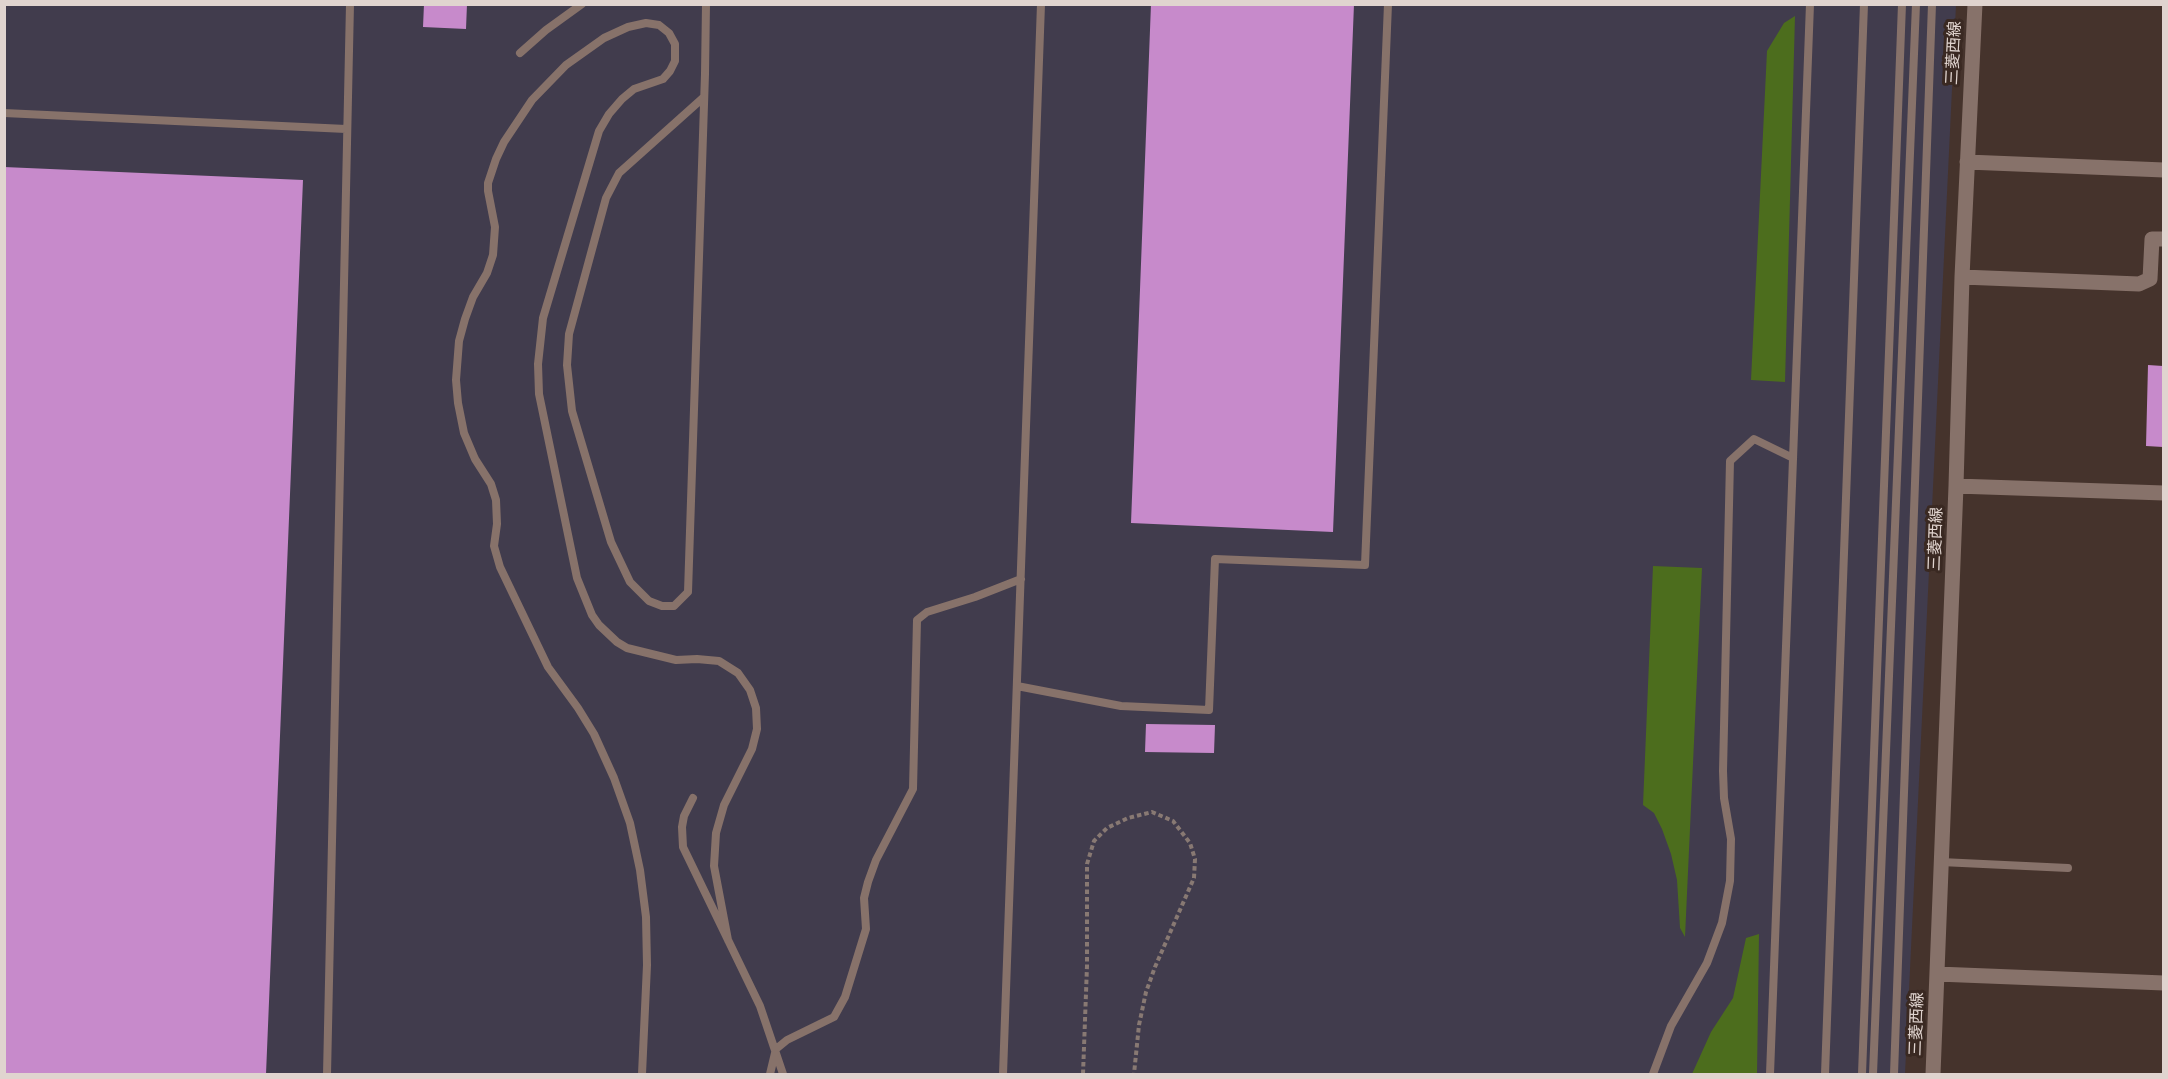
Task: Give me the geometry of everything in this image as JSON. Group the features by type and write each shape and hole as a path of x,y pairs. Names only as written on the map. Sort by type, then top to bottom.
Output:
{"street":[{"name":"三菱西線","path":"1933,1074 1962,277 1975,4"},
{"path":"1967,162 2163,170"},
{"path":"1962,277 2139,284 2150,279 2152,239 2163,239"},
{"path":"1956,486 2163,493"},
{"path":"1937,974 2163,983"}],"lane":[{"path":"327,1074 350,4"},
{"path":"520,53 546,30 582,4"},
{"path":"704,97 619,173 606,198 569,334 567,365 572,411 611,542 630,582 649,601 662,606 674,606 688,592 704,97 706,4"},
{"path":"1003,1074 1041,4"},
{"path":"1017,686 1121,706 1209,710 1215,559 1365,565 1388,4"},
{"path":"1770,1074 1810,4"},
{"path":"1825,1074 1864,4"},
{"path":"1862,1074 1902,4"},
{"path":"1873,1074 1916,4"},
{"path":"1894,1074 1932,4"},
{"path":"642,1074 647,953 646,917 640,870 630,823 614,778 594,734 548,667 500,567 494,546 497,524 496,500 491,484 472,453 464,433 458,403 456,372 459,341 467,312 487,273 493,255 495,227 488,183 504,142 532,100 566,64 604,38 628,27 646,23 659,25 669,33 675,44 675,61 663,79 634,89 622,99 609,114 599,131 543,318 538,356 539,394 577,578 599,625 627,648 676,660 698,658 719,661 738,673 750,690 756,708 757,729 752,749 723,805 716,833 714,866 728,940"},
{"path":"4,113 346,129"},
{"path":"1653,1074 1671,1026 1707,963 1722,923 1729,888 1731,839 1724,798 1723,771 1730,461 1754,439 1793,458"},
{"path":"770,1074 776,1049 787,1040 834,1017 845,997 866,929 863,916 868,882 876,860 913,789 917,620 927,612 1021,579"},
{"path":"693,798 684,816 683,847 760,1006 783,1074"},
{"path":"1941,862 2068,868"}],"path":[{"path":"1083,1074 1087,966 1087,864 1094,841 1107,828 1128,818 1152,812 1173,821 1190,843 1195,859 1194,878 1146,992 1139,1025 1134,1074"}],"shaded area":[{"path":"5,5 1956,5 1905,1074 5,1074"}],"green space":[{"path":"1795,16 1785,382 1751,380 1767,51 1784,23"},
{"path":"1653,566 1702,568 1685,937 1680,928 1677,880 1671,854 1654,813 1643,805"},
{"path":"1759,934 1757,1074 1692,1074 1711,1032 1733,998 1746,938"}],"building":[{"path":"424,4 467,4 466,29 423,27"},
{"path":"1151,4 1354,4 1333,532 1131,523"},
{"path":"4,167 303,180 266,1074 4,1074"},
{"path":"2148,365 2163,366 2163,447 2146,446"},
{"path":"1146,724 1215,725 1214,753 1145,752"}]}
